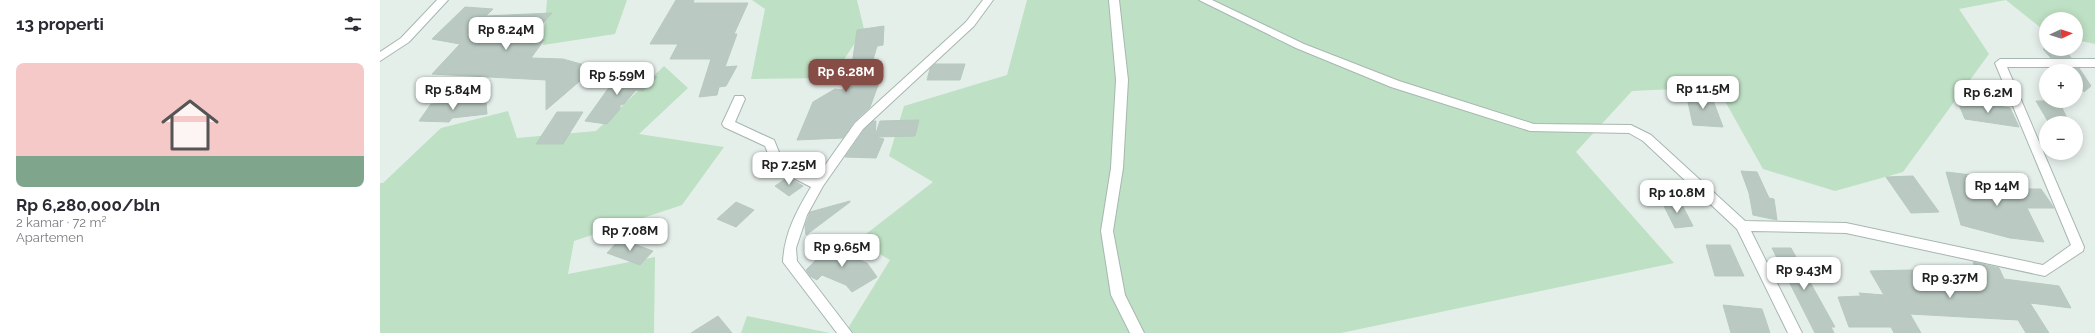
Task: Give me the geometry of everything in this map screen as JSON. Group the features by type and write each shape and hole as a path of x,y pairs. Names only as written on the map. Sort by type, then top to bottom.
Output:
{"street":[{"path":"380,57 405,40 443,0"},
{"path":"845,333 790,262 790,248 802,215 819,183 858,126 970,24 988,0"},
{"path":"1114,0 1122,80 1117,168 1107,231 1118,296 1137,333"},
{"path":"1204,0 1300,46 1395,84 1534,128 1631,129 1647,138 1742,226 1795,333"},
{"path":"1742,226 1846,228 2045,271 2078,247 2000,63 2095,63"},
{"path":"739,99 728,124 770,143 778,165 810,182 819,183"}],"green space":[{"path":"547,0 627,0 615,34 543,45"},
{"path":"752,0 857,0 864,29 832,78 751,79 765,9"},
{"path":"1027,0 2006,0 1959,9 1989,54 1903,172 1835,191 1763,169 1717,87 1632,91 1576,152 1674,263 1341,333 845,333 890,260 857,241 933,182 889,156 904,106 1007,75"},
{"path":"2006,0 2095,0 2095,44 2083,41 2083,12 2039,12 2039,26"},
{"path":"664,66 688,88 639,134 724,147 682,205 574,241 568,274 655,257 654,333 380,333 380,183 383,183 441,128 508,111 517,138 596,131"},
{"path":"747,316 830,333 741,333"}],"building":[{"path":"676,0 694,0 693,3 748,3 734,34 737,34 725,67 737,66 726,86 719,87 717,95 699,97 711,59 670,59 678,44 650,44"},
{"path":"465,7 493,9 486,16 552,13 528,40 544,40 531,58 563,59 595,68 546,110 546,80 432,74 460,44 432,39"},
{"path":"884,26 883,45 877,46 867,80 880,80 870,107 854,122 843,138 797,140 813,102 835,89 843,90 853,58 857,30"},
{"path":"2049,56 2070,56 2071,58 2051,58"},
{"path":"935,64 965,64 960,80 927,80 930,69"},
{"path":"2083,74 2091,86 2084,92 2083,91"},
{"path":"603,75 657,77 643,91 636,90 624,104 620,105 620,109 607,124 585,121 610,86 602,85"},
{"path":"1686,93 1711,95 1723,127 1693,125"},
{"path":"1957,100 2010,108 2019,127 1965,119"},
{"path":"486,102 487,114 452,118 449,122 419,121 431,104"},
{"path":"2040,108 2062,108 2066,116 2045,116"},
{"path":"557,112 583,112 563,144 536,144"},
{"path":"919,120 915,136 875,137 884,139 876,158 845,157 864,130 873,121 876,121 875,136 880,121"},
{"path":"1741,171 1757,172 1769,198 1774,199 1777,220 1753,215 1749,193"},
{"path":"1946,172 1988,177 1993,189 2041,189 2054,208 2027,208 2044,242 2010,238 1961,225"},
{"path":"1913,176 1939,212 1911,213 1886,177"},
{"path":"788,177 803,186 789,196 775,186"},
{"path":"850,201 806,235 805,226 810,212"},
{"path":"1680,201 1693,226 1675,228 1662,202"},
{"path":"736,202 754,210 736,227 717,219"},
{"path":"620,239 653,251 640,265 607,253"},
{"path":"835,241 849,249 844,254 867,263 877,277 852,292 846,285 822,275 817,280 810,276 806,270"},
{"path":"1706,245 1730,245 1744,276 1715,276"},
{"path":"1772,248 1791,248 1835,327 1831,327 1834,333 1815,333"},
{"path":"1973,262 1999,268 2004,279 2059,286 2071,308 2030,303 2049,333 2026,333 2018,320 1910,314 1921,333 1894,333 1891,327 1849,327 1838,297 1861,296 1859,293 1884,295 1870,271 1911,270 1958,273 1979,278"},
{"path":"1723,305 1762,309 1770,333 1731,333"},
{"path":"718,316 732,333 691,333"}]}
